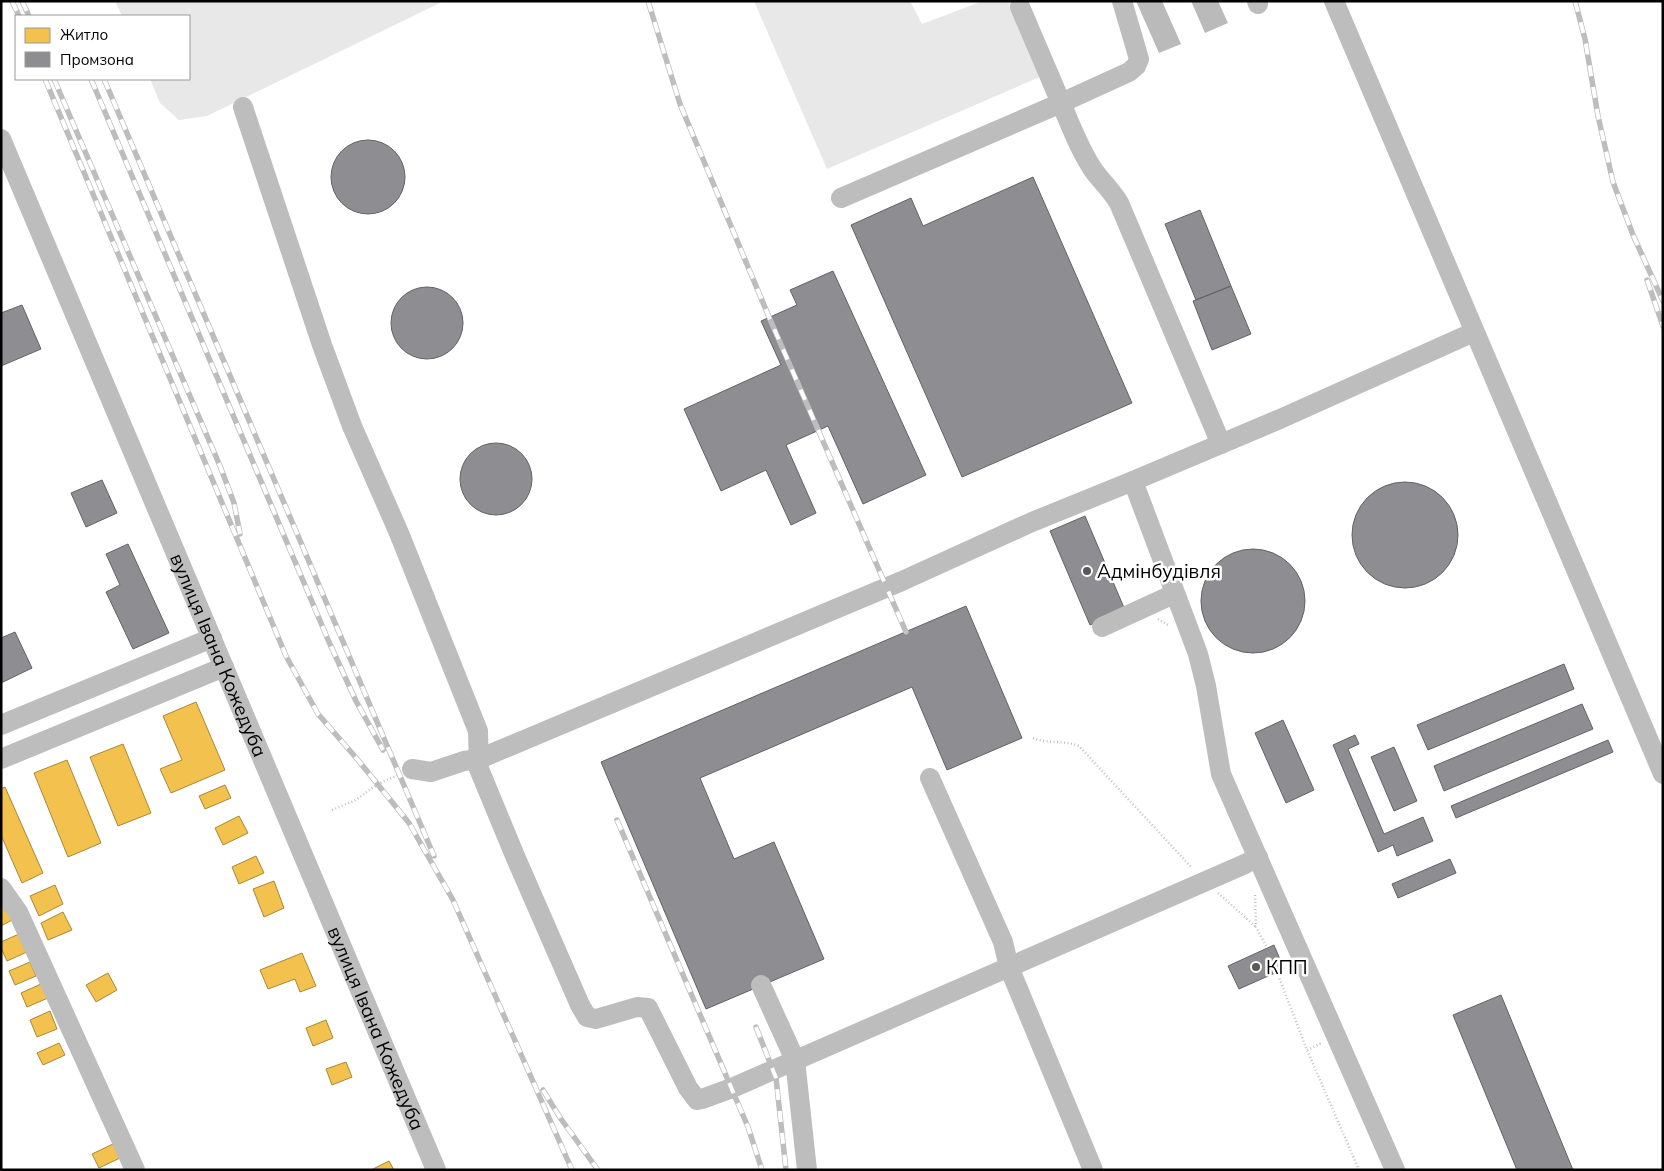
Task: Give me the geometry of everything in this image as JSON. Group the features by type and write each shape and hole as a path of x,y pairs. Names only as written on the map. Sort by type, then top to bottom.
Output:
{"street":[{"path":"841,198 1129,72 1136,66 1139,59 1122,1"},
{"path":"1334,1 1663,774"},
{"path":"1024,3 1061,103 1091,165 1119,203 1222,444"},
{"path":"243,107 316,327 352,426 399,533 478,731 480,769 515,856 580,1005 587,1017 596,1020 637,1006 648,1008 688,1088 697,1100 732,1088 1258,858"},
{"name":"вулиця Івана Кожедуба","path":"1,139 436,1170"},
{"path":"412,769 431,772 464,761 479,759 902,581 1032,522 1280,420 1474,332"},
{"path":"1133,480 1198,654 1206,686 1221,774 1394,1170"},
{"path":"1102,627 1174,594"},
{"path":"1,725 212,638"},
{"path":"1,759 224,667"},
{"path":"930,778 1003,942 1009,967 1093,1170"},
{"path":"1,888 18,912 135,1170"},
{"path":"761,985 795,1060 808,1170"}],"path":[{"path":"1033,738 1041,741 1071,743 1079,746 1205,882 1256,927"},
{"path":"332,810 358,798 378,784 412,769"},
{"path":"1277,972 1359,1170"},
{"path":"1308,1050 1320,1044 1324,1053"}],"shaded area":[{"path":"115,1 444,1 207,116 179,120 160,103 150,80 190,80 190,15 122,15"},
{"path":"754,1 910,1 922,24 983,1 1010,1 1042,76 827,169"},
{"path":"1136,1 1162,1 1181,44 1159,53"},
{"path":"1191,1 1218,1 1228,23 1205,33"}],"building: Житло":[{"path":"196,702 225,770 171,793 160,769 182,760 163,716"},
{"path":"123,744 151,813 118,826 90,757"},
{"path":"67,760 101,843 68,857 34,773"},
{"path":"225,785 231,798 205,809 199,796"},
{"path":"5,787 43,873 22,883 1,835 1,789"},
{"path":"239,816 248,833 223,845 215,828"},
{"path":"256,856 264,873 239,884 232,867"},
{"path":"274,881 284,908 264,917 253,889"},
{"path":"55,885 63,904 39,916 30,896"},
{"path":"7,904 14,919 1,926 1,907"},
{"path":"63,912 72,930 48,940 41,923"},
{"path":"19,934 27,952 7,961 1,948 1,942"},
{"path":"302,953 316,986 300,992 295,979 268,989 260,970"},
{"path":"30,962 36,976 15,985 9,971"},
{"path":"108,973 117,990 96,1002 86,985"},
{"path":"41,984 48,998 27,1007 21,993"},
{"path":"50,1011 57,1029 37,1037 30,1020"},
{"path":"326,1020 333,1038 313,1046 306,1028"},
{"path":"59,1043 65,1055 43,1065 37,1053"},
{"path":"346,1062 352,1077 332,1085 326,1069"},
{"path":"113,1144 120,1158 99,1168 92,1154"},
{"path":"389,1161 394,1170 373,1170 373,1169"}],"building: Промзона":[{"path":"368,140 389,146 399,156 405,177 399,198 389,208 368,214 347,208 337,198 331,177 337,156 347,146"},
{"path":"1033,177 1132,403 962,477 851,225 911,198 923,226"},
{"path":"1200,210 1231,286 1196,300 1165,224"},
{"path":"833,271 926,475 863,504 828,426 786,445 816,513 791,525 766,470 721,491 684,409 781,365 761,321 797,305 790,290"},
{"path":"1231,286 1251,334 1212,350 1193,301"},
{"path":"427,287 447,293 457,303 463,323 457,343 447,353 427,359 407,353 397,343 391,323 397,303 407,293"},
{"path":"22,305 41,349 1,366 1,313"},
{"path":"496,443 516,449 526,459 532,479 526,499 516,509 496,515 476,509 466,499 460,479 466,459 476,449"},
{"path":"102,480 117,513 86,527 71,493"},
{"path":"1405,482 1425,486 1442,498 1454,515 1458,535 1454,555 1442,572 1425,584 1405,588 1385,584 1368,572 1356,555 1352,535 1356,515 1368,498 1385,486"},
{"name":"Адмінбудівля","path":"1085,516 1125,610 1090,625 1050,531"},
{"path":"128,544 169,633 133,649 106,592 120,585 106,554"},
{"path":"1253,549 1273,553 1290,564 1301,581 1305,601 1301,621 1290,638 1273,649 1253,653 1233,649 1216,638 1205,621 1201,601 1205,581 1216,564 1233,553"},
{"path":"966,606 1022,738 947,770 912,687 700,778 734,859 774,842 824,959 706,1009 601,762"},
{"path":"15,632 32,668 1,683 1,638"},
{"path":"1564,664 1574,689 1428,750 1417,725"},
{"path":"1582,704 1593,729 1444,791 1434,766"},
{"path":"1283,720 1314,790 1286,803 1255,733"},
{"path":"1355,735 1359,744 1348,749 1384,834 1423,817 1433,841 1397,856 1393,845 1378,852 1333,745"},
{"path":"1608,740 1613,752 1456,818 1451,806"},
{"path":"1394,747 1417,801 1394,811 1371,757"},
{"path":"1450,859 1456,873 1398,898 1392,884"},
{"name":"КПП","path":"1274,945 1284,969 1239,989 1228,966"},
{"path":"1501,995 1573,1170 1517,1170 1453,1015"}],"railway":[{"path":"12,1 19,15"},
{"path":"22,1 29,15"},
{"path":"648,1 680,104 769,317 906,632"},
{"path":"1575,1 1585,39 1598,116 1613,182 1633,235 1663,301"},
{"path":"45,80 286,656 318,714 409,823 453,900 572,1170"},
{"path":"54,80 220,466 234,503 240,534"},
{"path":"91,80 329,642 356,701 383,750"},
{"path":"104,80 434,856"},
{"path":"1647,280 1663,326"},
{"path":"617,820 748,1127 762,1170"},
{"path":"756,1027 776,1078 786,1170"},
{"path":"543,1090 561,1119 598,1170"}],"place":[{"name":"Адмінбудівля","path":"1087,571"},
{"name":"КПП","path":"1256,967"}]}
